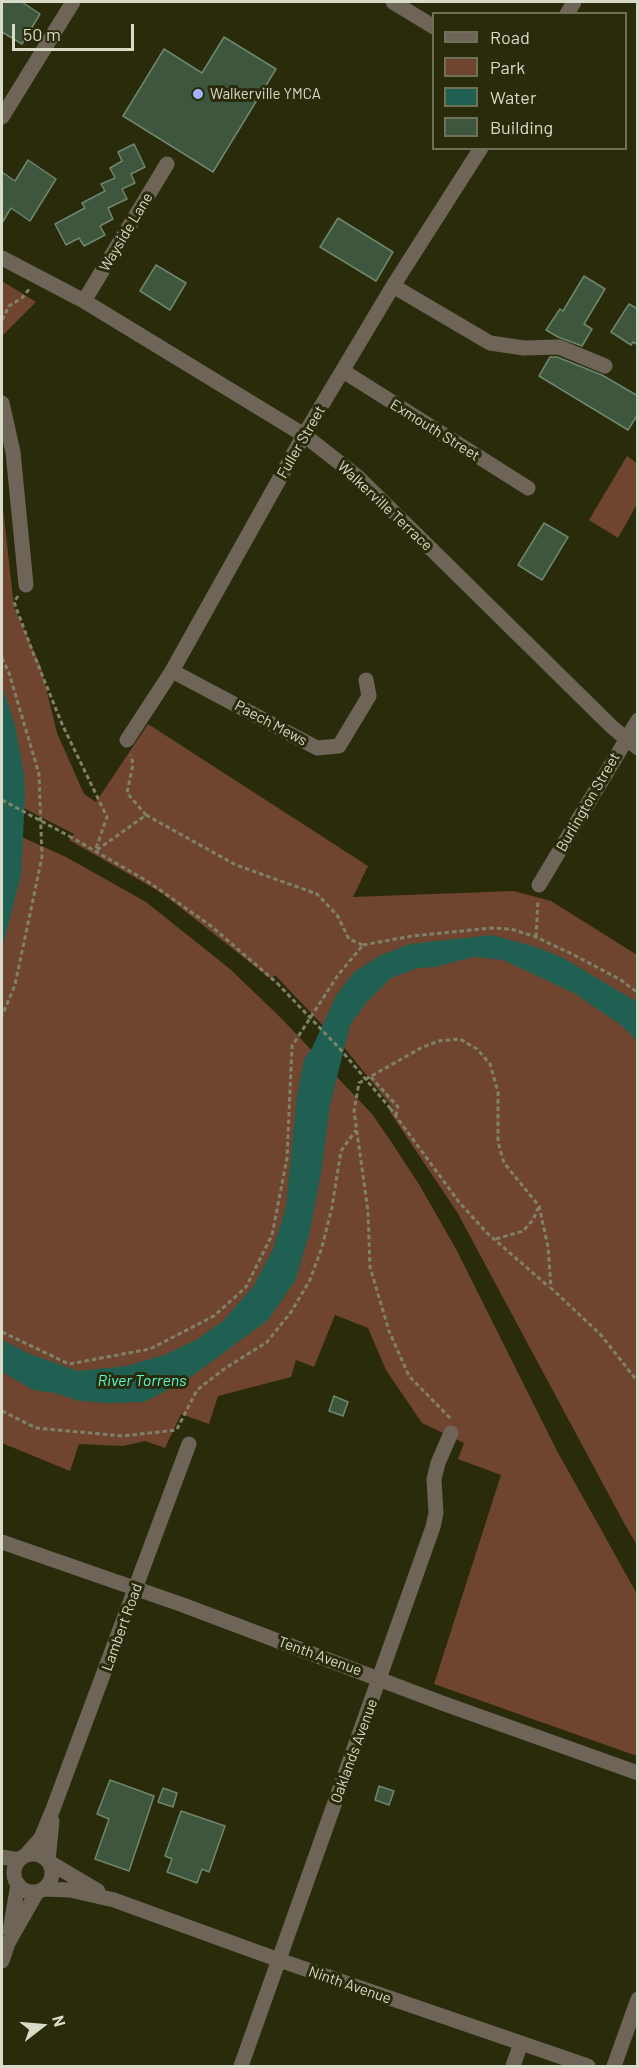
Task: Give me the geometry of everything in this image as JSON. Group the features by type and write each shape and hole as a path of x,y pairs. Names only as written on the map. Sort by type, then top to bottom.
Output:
{"street":[{"path":"2,117 73,2"},
{"path":"393,2 432,26"},
{"name":"Fuller Street","path":"127,740 172,671 304,435 393,286 481,150"},
{"name":"Wayside Lane","path":"84,301 167,164"},
{"name":"Walkerville Terrace","path":"2,258 84,301 304,435 359,478 631,743"},
{"path":"393,286 490,343 524,348 559,347 605,366"},
{"name":"Exmouth Street","path":"343,371 528,488"},
{"path":"2,403 13,452 26,585"},
{"name":"Paech Mews","path":"172,671 317,748 339,746 369,696 366,680"},
{"name":"Burlington Street","path":"539,885 631,743 638,720"},
{"name":"Oaklands Avenue","path":"241,2067 433,1527 436,1513 434,1479 451,1433"},
{"name":"Lambert Road","path":"22,1858 40,1838 53,1809 189,1444"},
{"name":"Tenth Avenue","path":"2,1542 638,1773"},
{"name":"Lambert Road","path":"49,1862 53,1809"},
{"path":"2,1857 22,1858 34,1854 42,1856 49,1862 52,1869 49,1883 40,1890 8,1943"},
{"path":"2,1961 8,1943 17,1884 14,1872 22,1858"},
{"name":"Ninth Avenue","path":"49,1862 114,1900"},
{"path":"2,1874 29,1892 40,1890"},
{"name":"Ninth Avenue","path":"40,1890 70,1890 114,1900 588,2067"},
{"path":"614,2067 638,1999"},
{"path":"513,2067 521,2043"}],"path":[{"path":"2,320 9,306 22,298 38,277"},
{"path":"26,585 14,603 62,724 106,817 95,851"},
{"path":"2,658 9,673 39,774 42,856 15,985 2,1016"},
{"path":"127,740 134,765 128,793 146,815 236,865 317,894 337,915 349,939 363,945 412,936 492,928 511,929 536,937 621,980 638,993"},
{"path":"2,800 147,881 211,927 277,983 341,1050 390,1108 459,1202 487,1233 601,1335 638,1382"},
{"path":"95,851 146,815"},
{"path":"536,937 539,885"},
{"path":"2,1332 69,1364 150,1349 213,1316 246,1287 272,1235 286,1158 292,1046 338,975 363,945"},
{"path":"451,1433 450,1416 409,1376 389,1331 370,1267 368,1211 354,1111 359,1083 438,1041 460,1039 477,1049 490,1064 498,1092 498,1142 504,1163 539,1206 548,1247 550,1288"},
{"path":"371,1077 398,1107 396,1117"},
{"path":"177,1429 197,1390 224,1369 267,1342 291,1312 310,1280 322,1247 332,1207 341,1151 356,1130"},
{"path":"495,1239 523,1231 532,1221 539,1206"},
{"path":"2,1411 36,1428 123,1436 177,1429"},
{"path":"177,1429 189,1444"}],"green space":[{"path":"2,281 36,302 2,336"},
{"path":"627,456 637,463 637,504 618,538 589,520"},
{"path":"2,500 14,607 41,667 57,733 84,794 96,802 148,724 368,866 353,897 514,891 551,901 637,955 637,1545 457,1212 390,1112 393,1108 347,1051 275,975 271,979 162,893 69,840 74,834 2,797"},
{"path":"2,828 66,857 146,902 230,969 282,1019 372,1114 392,1143 456,1249 556,1449 637,1594 637,1756 434,1684 501,1475 458,1459 464,1443 422,1423 386,1370 368,1328 335,1315 314,1367 296,1360 291,1377 218,1396 209,1424 181,1414 165,1448 145,1441 123,1446 79,1444 70,1471 2,1443"}],"water":[{"path":"2,686 15,725 24,775 25,795 21,875 2,949"},
{"name":"River Torrens","path":"492,935 539,948 563,958 637,1002 637,1041 621,1025 574,993 503,960 473,957 435,967 418,968 391,978 367,1002 350,1025 330,1105 321,1173 309,1235 295,1281 268,1320 184,1382 144,1402 79,1401 55,1393 33,1390 2,1372 2,1340 30,1354 78,1371 126,1366 164,1355 196,1340 223,1321 253,1287 273,1249 286,1207 297,1095 304,1059 312,1048 336,996 354,972 379,956 410,944"}],"building":[{"path":"2,2 22,2 40,14 22,44 2,32"},
{"name":"Walkerville YMCA","path":"224,37 276,69 213,172 123,116 164,49 202,73"},
{"path":"134,144 145,167 131,174 135,183 122,189 127,199 108,208 113,219 100,226 105,235 84,246 79,238 66,245 55,224 85,208 82,203 105,191 101,184 115,178 110,168 122,161 118,152"},
{"path":"28,160 56,179 30,221 11,208 2,223 2,172 15,181"},
{"path":"338,218 393,252 376,281 320,247"},
{"path":"156,265 186,283 170,310 140,291"},
{"path":"584,276 605,289 584,324 592,329 582,346 546,330 560,309 563,311"},
{"path":"629,304 638,309 638,345 633,342 631,345 611,332"},
{"path":"550,357 557,357 602,375 638,396 638,414 628,430 539,376"},
{"path":"544,523 568,537 542,580 518,565"},
{"path":"334,1396 348,1402 343,1416 329,1411"},
{"path":"110,1780 154,1796 129,1871 95,1859 109,1819 97,1814"},
{"path":"379,1786 394,1791 389,1805 375,1800"},
{"path":"163,1788 177,1793 173,1807 158,1802"},
{"path":"181,1811 225,1826 209,1872 202,1869 197,1883 167,1872 172,1859 165,1856"}],"place":[{"name":"Walkerville YMCA","path":"198,94"}]}
